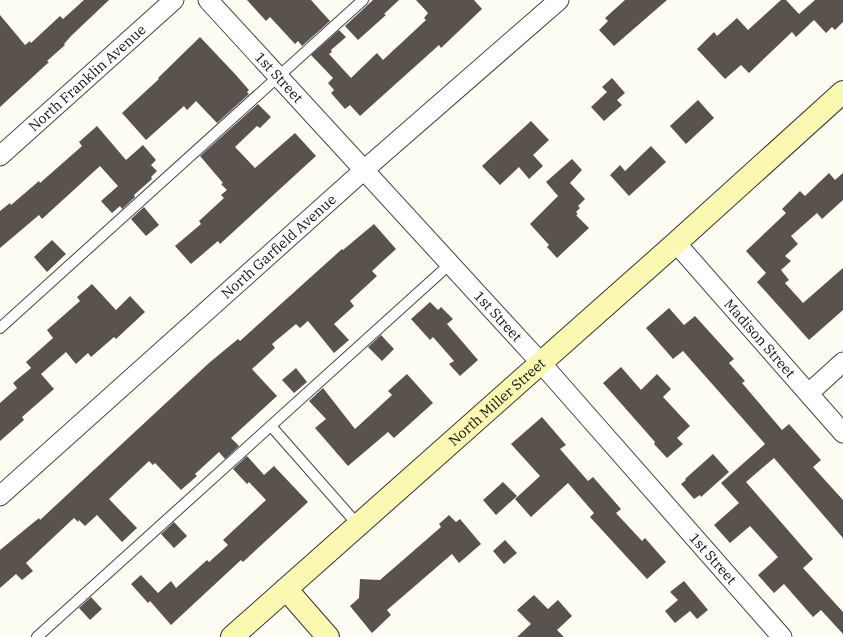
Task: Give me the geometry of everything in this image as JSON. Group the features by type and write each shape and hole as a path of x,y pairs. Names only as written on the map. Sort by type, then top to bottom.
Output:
{"main road":[{"name":"North Miller Street","path":"232,637 676,243 843,92"},
{"path":"286,589 328,637"}],"street":[{"name":"North Franklin Avenue","path":"0,156 174,0"},
{"name":"1st Street","path":"208,0 541,363 782,637"},
{"name":"North Garfield Avenue","path":"0,496 364,170 559,0"},
{"name":"Madison Street","path":"676,243 843,434"},
{"path":"808,393 843,362"}],"lane":[{"path":"0,328 363,0"},
{"path":"37,637 450,264"},
{"path":"271,426 358,525"}],"building":[{"path":"84,0 109,0 71,36 64,44 65,45 47,61 49,62 0,107 0,15 25,45 30,41 31,43 60,16 63,19"},
{"path":"247,0 311,0 330,21 302,46 298,41 295,44 270,17 266,21"},
{"path":"373,0 399,0 384,14 386,15 358,40 345,26"},
{"path":"416,0 474,0 482,9 441,48 439,45 360,116 350,105 345,109 331,93 334,90 328,83 333,78 311,55 339,30 346,37 331,50 332,52 329,54 351,78 377,53 383,60 426,20 424,18 428,13"},
{"path":"625,0 667,0 614,46 599,30 608,21 605,18"},
{"path":"781,0 786,0 799,14 815,0 843,0 843,22 835,30 832,27 826,33 814,20 796,37 792,32 749,73 741,65 725,79 697,49 714,32 717,36 737,18 748,30"},
{"path":"200,37 249,90 247,92 249,94 217,123 196,101 187,110 184,106 146,140 122,113 159,79 158,78"},
{"path":"612,78 625,93 617,100 622,105 604,121 591,107 607,92 602,87"},
{"path":"698,100 714,118 686,144 670,126"},
{"path":"258,104 271,117 260,128 257,126 235,147 255,168 295,133 316,156 220,244 218,241 191,264 175,246 201,224 199,221 224,198 221,195 227,190 221,184 223,183 200,156"},
{"path":"531,121 549,140 533,155 543,166 529,179 519,167 500,185 482,166"},
{"path":"97,126 126,160 143,145 156,160 151,165 157,171 151,177 152,179 134,195 135,197 122,209 120,206 112,213 101,201 118,186 100,166 42,219 39,215 0,248 0,211 10,203 11,205 39,181 40,183 82,146 79,142"},
{"path":"651,146 666,162 629,196 610,175 620,165 625,171"},
{"path":"572,159 582,170 570,183 585,199 578,206 580,208 576,212 578,214 576,215 589,228 557,258 547,247 549,245 530,224 558,196 546,182"},
{"path":"829,173 835,180 843,173 843,200 822,219 817,213 791,236 798,244 785,256 791,261 781,270 789,280 785,283 803,303 843,268 843,310 809,340 757,282 766,273 746,251 786,213 782,209 800,191 805,196"},
{"path":"144,207 159,225 146,236 131,219"},
{"path":"374,224 396,249 372,271 377,276 350,301 354,306 334,324 349,340 334,353 308,321 300,328 296,324 272,344 275,348 252,369 277,396 231,438 239,446 225,459 219,452 195,474 197,476 181,490 155,463 153,465 149,461 109,499 137,528 122,542 97,515 85,526 79,520 78,522 74,518 26,563 33,571 22,580 16,574 0,588 0,550 39,518 40,520 209,363 238,339 240,341 342,249 343,250"},
{"path":"52,240 66,254 47,272 34,257"},
{"path":"92,284 116,310 130,296 145,312 116,339 114,337 91,357 88,353 76,364 66,352 41,374 54,389 22,417 24,420 0,441 0,403 17,388 13,383 31,368 26,362 53,338 47,330 80,301 77,297"},
{"path":"430,302 438,310 441,307 453,319 447,324 478,360 460,376 449,364 454,361 433,337 430,340 411,319"},
{"path":"669,308 684,325 695,316 734,359 729,363 745,381 742,383 782,430 789,424 821,460 813,467 843,500 843,538 774,458 746,482 813,559 803,568 843,612 843,634 821,610 813,617 784,584 774,593 758,575 778,557 750,526 730,543 714,525 739,503 721,483 765,444 683,351 673,359 646,328"},
{"path":"381,335 394,349 382,361 368,347"},
{"path":"621,367 641,390 657,374 671,389 663,397 690,426 677,438 683,444 667,458 654,444 655,442 603,383"},
{"path":"296,368 307,382 294,393 282,380"},
{"path":"407,374 433,403 394,438 388,432 348,466 315,428 326,419 309,401 323,388 355,429 392,395 388,391"},
{"path":"542,417 566,445 560,449 588,481 593,477 621,509 616,513 642,541 645,538 666,562 647,579 590,517 594,513 568,483 531,517 515,499 540,476 511,444"},
{"path":"713,454 729,472 701,497 700,495 694,499 681,484"},
{"path":"247,456 264,475 274,466 308,502 243,562 241,560 171,625 150,601 148,603 131,584 141,575 158,593 171,581 176,588 207,560 209,562 228,545 223,540 266,500 249,482 247,484 233,469"},
{"path":"503,482 517,496 496,515 483,500"},
{"path":"449,515 456,522 460,519 481,544 459,563 452,554 387,610 391,615 372,633 350,606 359,598 360,579 380,580 441,527 439,524"},
{"path":"174,522 187,536 174,548 161,534"},
{"path":"505,540 517,553 504,564 493,551"},
{"path":"684,581 708,610 697,619 690,611 675,623 665,611 678,600 670,592"},
{"path":"534,595 548,609 558,600 572,616 557,630 564,637 517,637 531,624 517,610"},
{"path":"91,597 102,609 90,620 79,608"}]}
